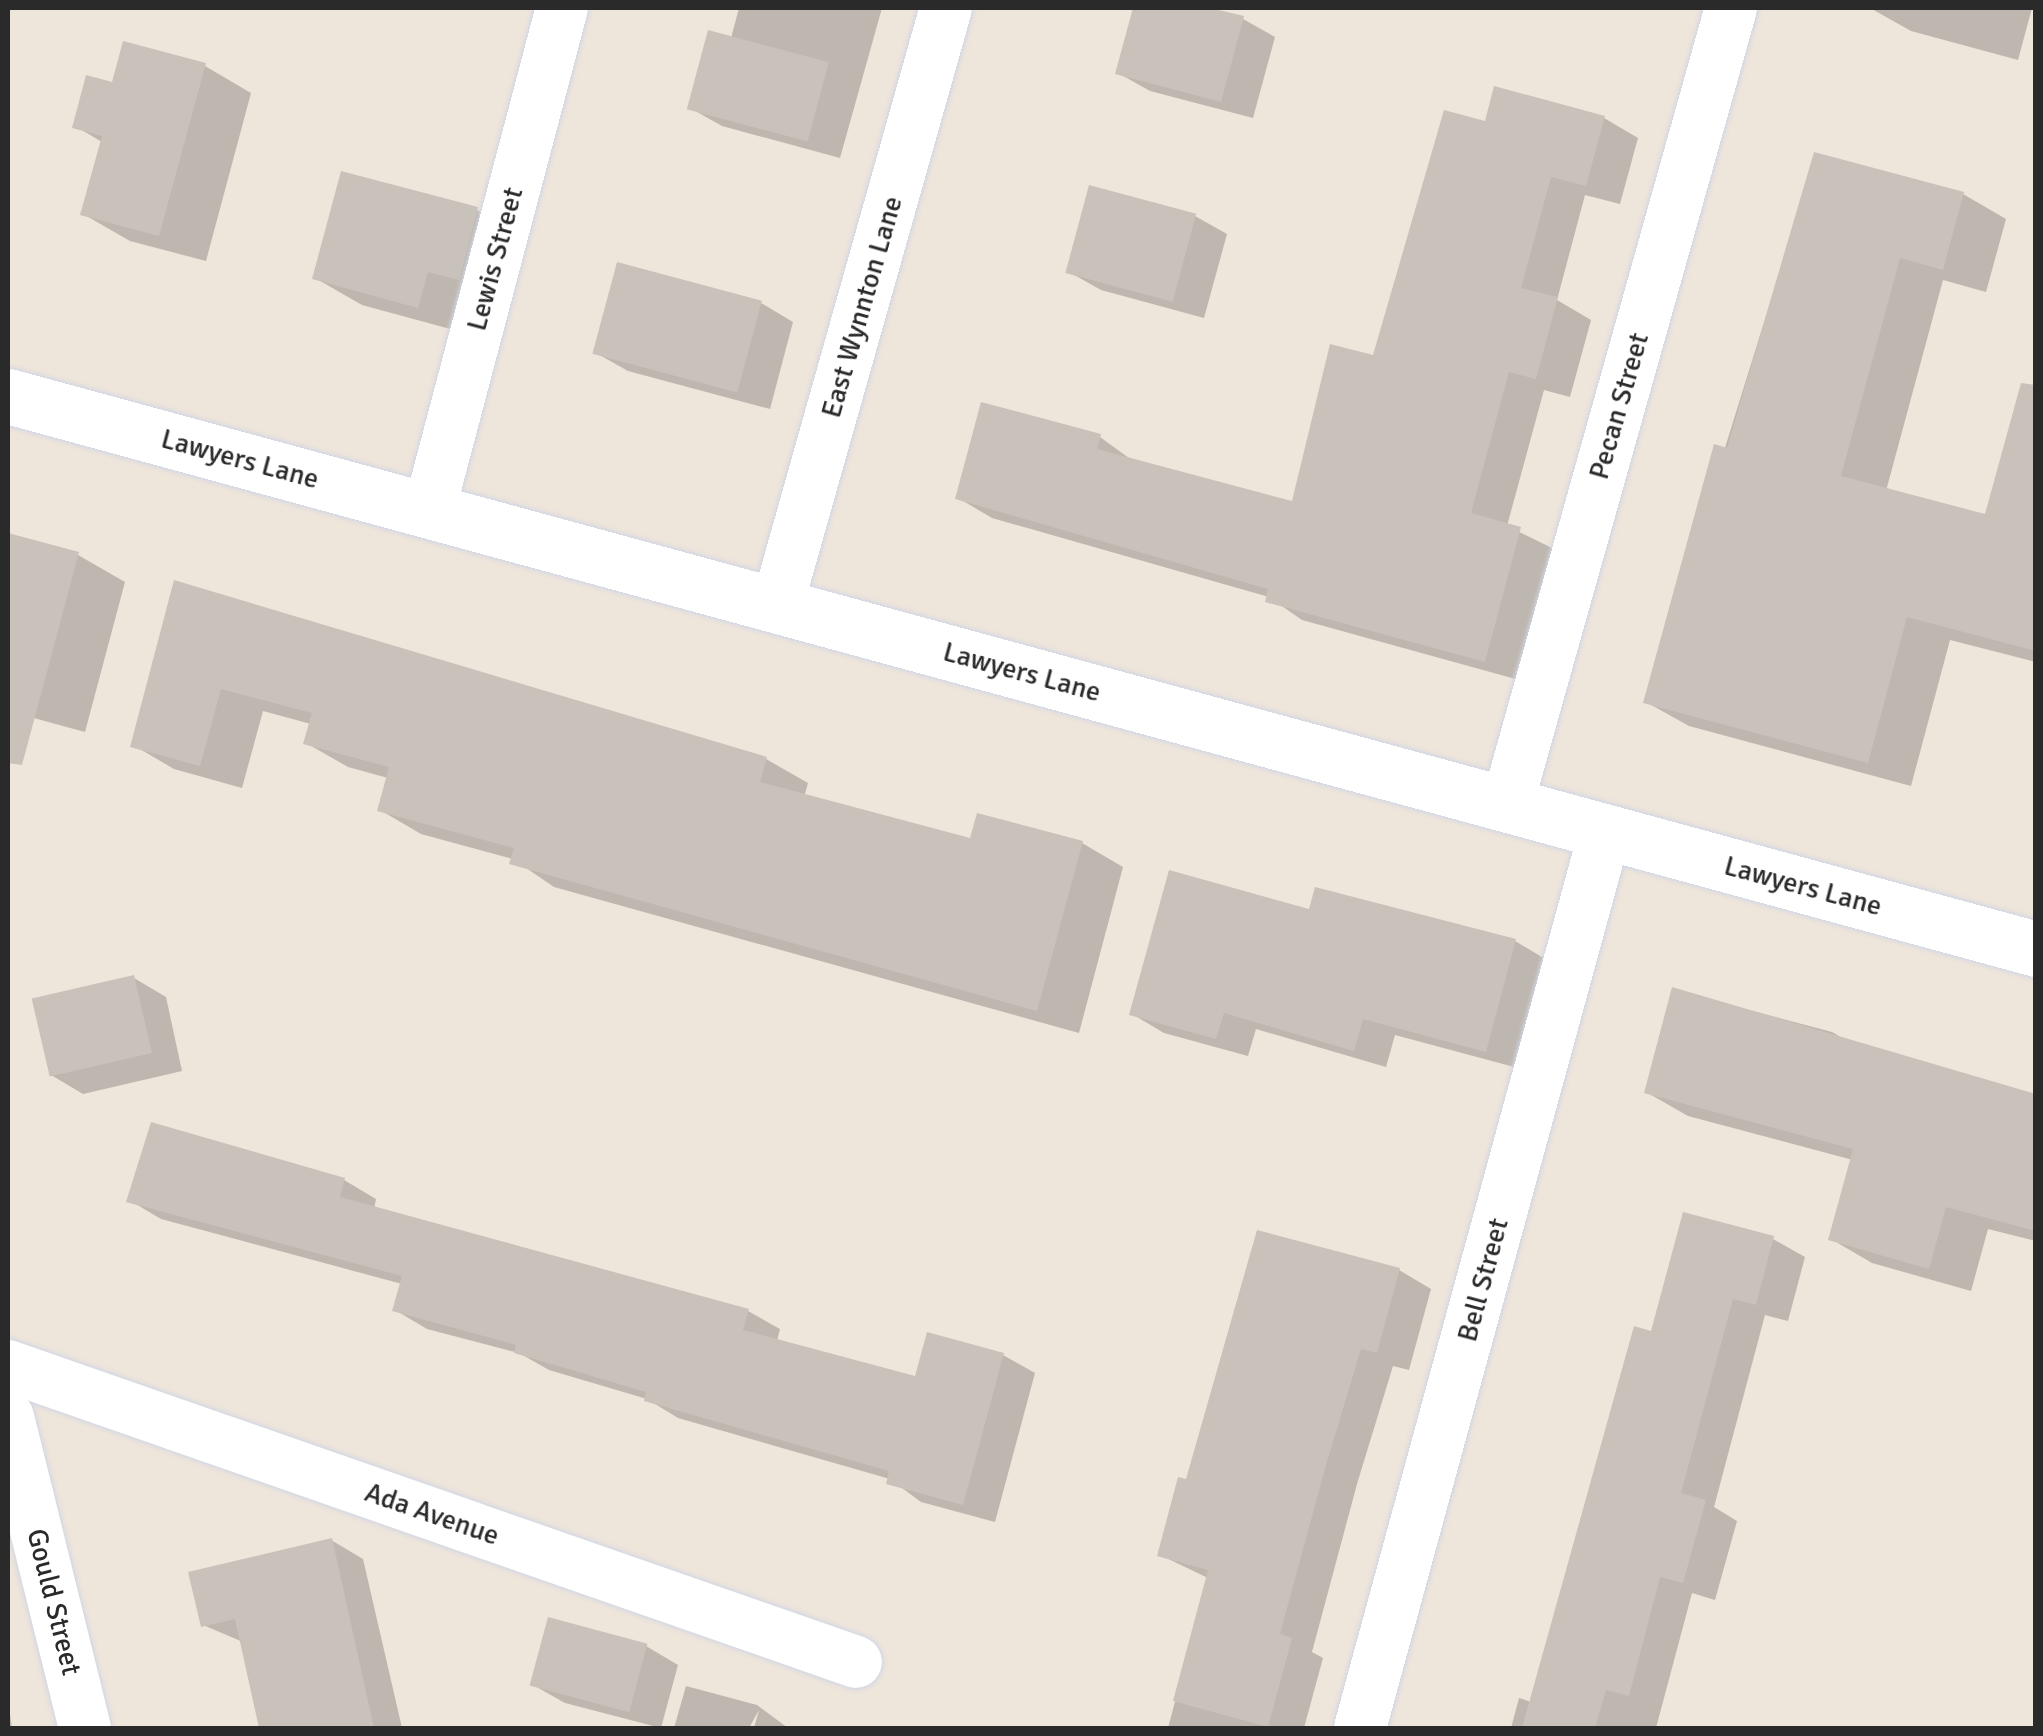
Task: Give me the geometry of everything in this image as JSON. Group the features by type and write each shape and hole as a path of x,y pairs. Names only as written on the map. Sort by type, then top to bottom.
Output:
{"street":[{"name":"Lewis Street","path":"429,511 562,8"},
{"name":"East Wynnton Lane","path":"777,606 946,8"},
{"name":"Pecan Street","path":"1508,805 1731,8"},
{"name":"Lawyers Lane","path":"8,396 2036,949"},
{"name":"Bell Street","path":"1360,1728 1606,832"},
{"name":"Ada Avenue","path":"8,1366 856,1662"},
{"name":"Gould Street","path":"8,1418 85,1728"}],"building":[{"path":"1133,8 1210,8 1244,16 1221,102 1115,74"},
{"path":"708,30 829,62 808,142 687,109"},
{"path":"123,41 206,63 159,236 80,215 102,136 72,128 86,75 112,82"},
{"path":"1494,86 1605,116 1586,186 1551,177 1521,288 1558,297 1536,379 1509,372 1471,513 1521,527 1485,662 1265,602 1268,589 955,499 981,402 1101,434 1097,449 1292,501 1330,344 1373,355 1444,110 1485,121"},
{"path":"1814,152 1964,192 1943,270 1900,258 1841,476 1985,514 2021,383 2036,385 2036,651 1907,617 1868,763 1643,703 1714,444 1727,448"},
{"path":"341,171 478,207 459,280 428,272 418,308 312,279"},
{"path":"1089,185 1196,214 1173,302 1065,273"},
{"path":"617,262 762,301 737,393 592,354"},
{"path":"8,533 79,552 22,765 8,763"},
{"path":"174,580 767,757 760,782 970,838 977,813 1083,841 1037,1011 509,864 514,848 377,811 389,767 303,744 312,713 221,689 200,766 130,747"},
{"path":"1169,870 1309,909 1315,887 1516,939 1486,1052 1363,1019 1354,1051 1224,1013 1216,1039 1129,1015"},
{"path":"134,975 152,1053 50,1077 32,999"},
{"path":"1672,987 2036,1094 2036,1231 1946,1207 1929,1269 1828,1240 1853,1149 1644,1093"},
{"path":"151,1122 345,1178 340,1197 749,1309 743,1330 915,1376 927,1332 1004,1353 963,1505 886,1484 889,1471 644,1401 646,1392 514,1353 516,1345 392,1311 402,1276 126,1202"},
{"path":"1683,1212 1774,1236 1756,1305 1733,1299 1681,1493 1706,1500 1683,1583 1660,1577 1629,1696 1606,1690 1595,1728 1522,1728 1634,1326 1651,1331"},
{"path":"1257,1230 1400,1268 1377,1353 1361,1349 1326,1465 1280,1634 1292,1638 1268,1727 1173,1701 1208,1570 1157,1556 1178,1477 1186,1479"},
{"path":"332,1538 374,1728 259,1728 235,1619 201,1627 188,1572"},
{"path":"548,1617 647,1644 629,1712 530,1686"}]}
